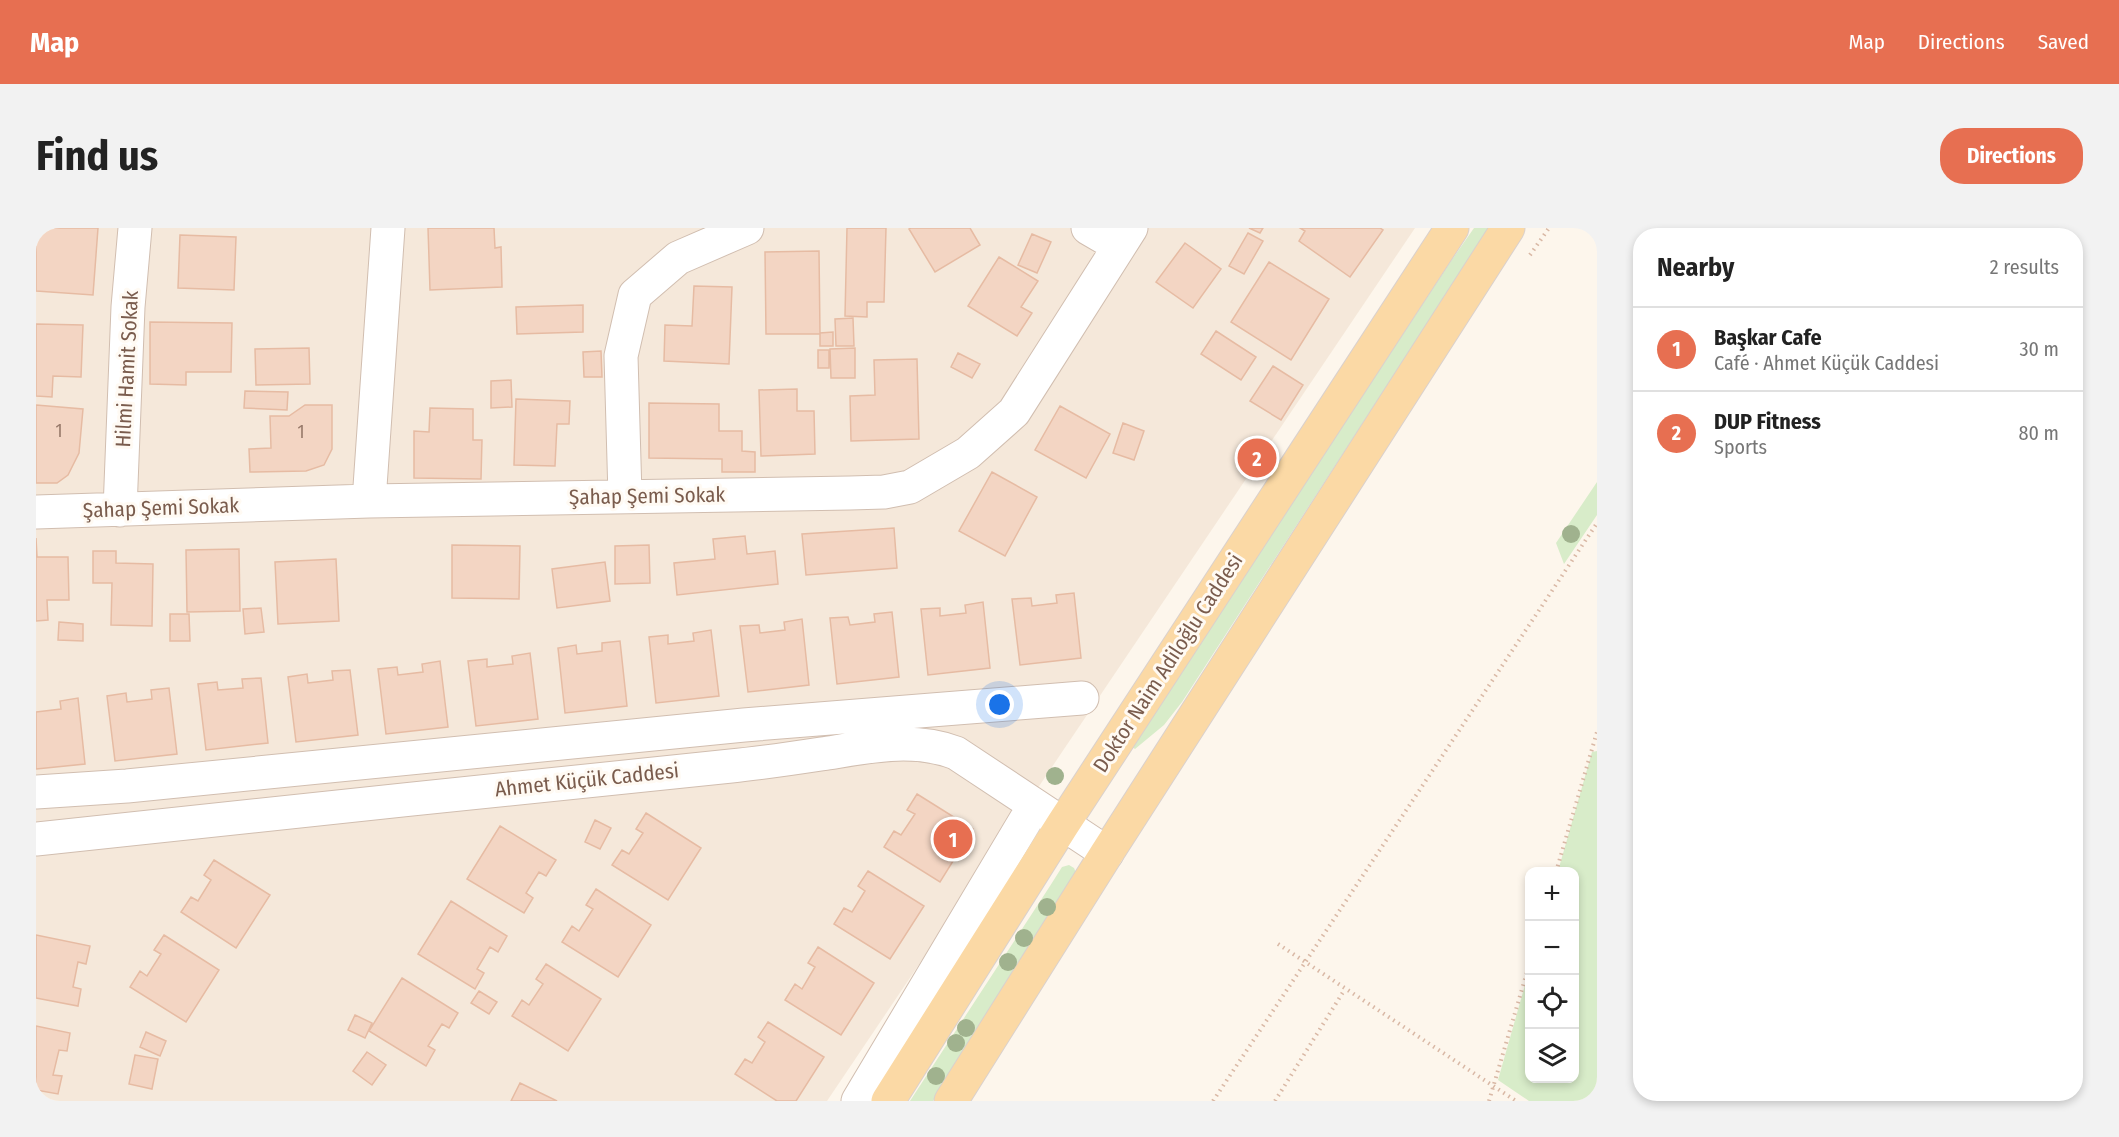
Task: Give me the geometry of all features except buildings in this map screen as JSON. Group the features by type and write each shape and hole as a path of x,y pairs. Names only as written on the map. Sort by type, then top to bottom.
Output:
{"main road":[{"name":"Doktor Naim Adiloğlu Caddesi","path":"888,1101 1063,824 1452,228"},
{"path":"951,1101 1107,853 1508,228"}],"street":[{"name":"Hilmi Hamit Sokak","path":"120,510 128,307 135,228"},
{"path":"369,501 388,228"},
{"path":"625,496 621,356 635,295 678,258 747,228"},
{"path":"1088,228 1125,237"},
{"name":"Şahap Şemi Sokak","path":"36,512 369,501 850,493 884,492 910,487 968,453 1014,412 1125,237"},
{"path":"36,792 127,786 744,725 1082,698"},
{"path":"744,725 760,763"},
{"name":"Ahmet Küçük Caddesi","path":"36,839 760,763 902,743 930,745 956,753 1107,853"},
{"path":"127,786 131,829"},
{"path":"858,1101 1034,806"}],"path":[{"path":"1213,1101 1597,523"},
{"path":"1558,867 1596,744 1597,732"},
{"path":"1278,945 1516,1101"},
{"path":"1489,1101 1526,975"},
{"path":"1275,1101 1345,989"}],"shaded area":[{"path":"36,228 1415,228 827,1101 36,1101"}],"green space":[{"path":"1474,228 1489,228 1182,702 1164,725 1135,749 1132,747"},
{"path":"1597,482 1597,515 1564,564 1556,543"},
{"path":"1597,751 1597,1101 1529,1101 1498,1080 1525,985 1525,1083 1579,1083 1579,867 1559,867 1592,752"},
{"path":"1069,865 1076,873 933,1101 910,1101 1062,867"}],"place":[{"name":"DUP Fitness","path":"1257,458"},
{"name":"Başkar Cafe","path":"953,839"}]}
